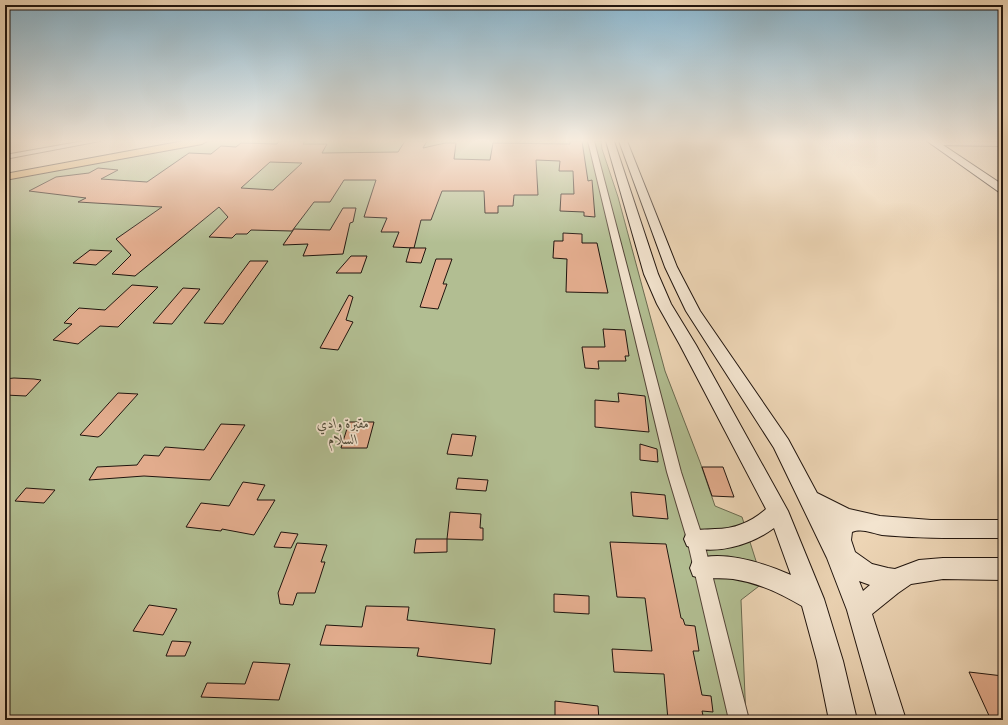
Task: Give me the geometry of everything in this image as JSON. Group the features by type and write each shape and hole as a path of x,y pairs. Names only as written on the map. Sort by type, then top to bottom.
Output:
{"main road":[{"path":"5,177 17,175"},
{"path":"620,175 651,274 670,313 778,511 812,598 830,661 843,720"},
{"path":"637,175 671,267 693,312 785,450 838,557 859,610 892,720"},
{"path":"981,175 1003,190"},
{"path":"670,313 684,316 693,312"},
{"path":"688,344 694,338 701,338 714,342"},
{"path":"810,499 845,517 880,525 931,528 1003,529"},
{"path":"695,539 712,540 744,534 758,528 778,511"},
{"path":"866,522 851,522 842,527 839,536 839,544 844,555 853,566 868,574 885,580 899,580"},
{"path":"701,568 724,567 755,572 793,587 812,598"},
{"path":"859,610 907,574 934,570 1003,568"}],"street":[{"path":"599,175 674,472 695,539 739,720"}],"green space":[{"name":"مقبرة وادي السلام","path":"28,175 611,175 665,371 700,462 715,506 742,517 763,583 741,600 746,720 5,720 5,179"}],"building":[{"path":"74,175 109,175 101,179 147,182 157,175 256,175 241,188 273,190 289,175 537,175 538,195 514,195 513,206 498,206 498,213 485,213 484,191 442,191 431,220 421,220 414,248 393,247 399,232 381,232 387,218 364,217 376,180 344,180 330,202 314,202 292,231 251,230 247,234 236,234 232,238 209,237 228,217 219,207 135,276 112,274 131,255 116,239 162,207 78,202 86,198 29,191 56,177"},
{"path":"573,175 587,175 588,181 592,180 595,217 584,216 584,212 560,211 561,194 574,194"},
{"path":"343,208 356,208 353,222 350,223 343,254 303,256 308,244 283,245 294,229 330,230"},
{"path":"563,233 582,234 582,243 597,243 608,293 566,292 567,259 553,258 554,241 563,241"},
{"path":"410,248 426,248 421,263 406,262"},
{"path":"90,250 112,251 96,265 73,263"},
{"path":"351,256 367,256 361,273 336,273"},
{"path":"436,259 452,259 443,284 447,284 438,309 420,307"},
{"path":"250,261 268,261 223,324 204,323"},
{"path":"132,285 158,287 118,327 100,326 78,344 53,340 72,324 64,323 79,308 105,310"},
{"path":"183,288 200,289 172,324 153,323"},
{"path":"349,295 353,297 346,320 353,322 338,350 320,348"},
{"path":"603,329 625,330 629,356 625,356 626,361 598,361 599,369 585,368 582,347 605,347"},
{"path":"14,378 41,380 26,396 5,395 5,379"},
{"path":"118,393 138,394 101,435 98,437 80,435"},
{"path":"618,393 645,396 649,432 595,427 595,400 619,402"},
{"path":"349,422 374,422 367,448 341,448"},
{"path":"221,424 245,425 210,480 144,476 89,480 97,467 137,465 144,455 159,456 165,447 204,450"},
{"path":"452,434 476,436 472,456 447,454"},
{"path":"640,444 657,449 658,462 640,460"},
{"path":"702,467 723,467 734,497 712,496"},
{"path":"458,478 488,480 486,491 456,489"},
{"path":"243,482 265,485 257,500 275,500 254,535 222,529 221,531 186,527 201,503 229,506"},
{"path":"26,488 55,490 44,503 15,501"},
{"path":"631,492 665,495 668,519 633,516"},
{"path":"450,512 481,514 480,528 483,528 483,540 447,539"},
{"path":"281,532 298,534 291,548 274,547"},
{"path":"416,539 447,539 447,552 414,553"},
{"path":"610,542 666,544 681,618 683,619 685,625 695,626 699,651 693,651 702,695 711,696 713,712 702,711 704,720 668,720 664,674 614,672 612,649 652,651 645,598 617,597"},
{"path":"297,543 327,545 321,562 325,562 315,593 297,593 293,605 280,604 278,593"},
{"path":"554,594 589,596 589,614 554,612"},
{"path":"149,605 177,609 163,635 133,631"},
{"path":"366,606 409,607 407,620 495,629 491,664 417,656 419,648 320,645 326,625 362,627"},
{"path":"172,641 191,642 185,656 166,656"},
{"path":"253,662 290,664 279,700 201,697 207,683 245,684"},
{"path":"969,672 1003,676 1003,720 991,720"},
{"path":"555,701 598,706 599,720 555,717"}]}
